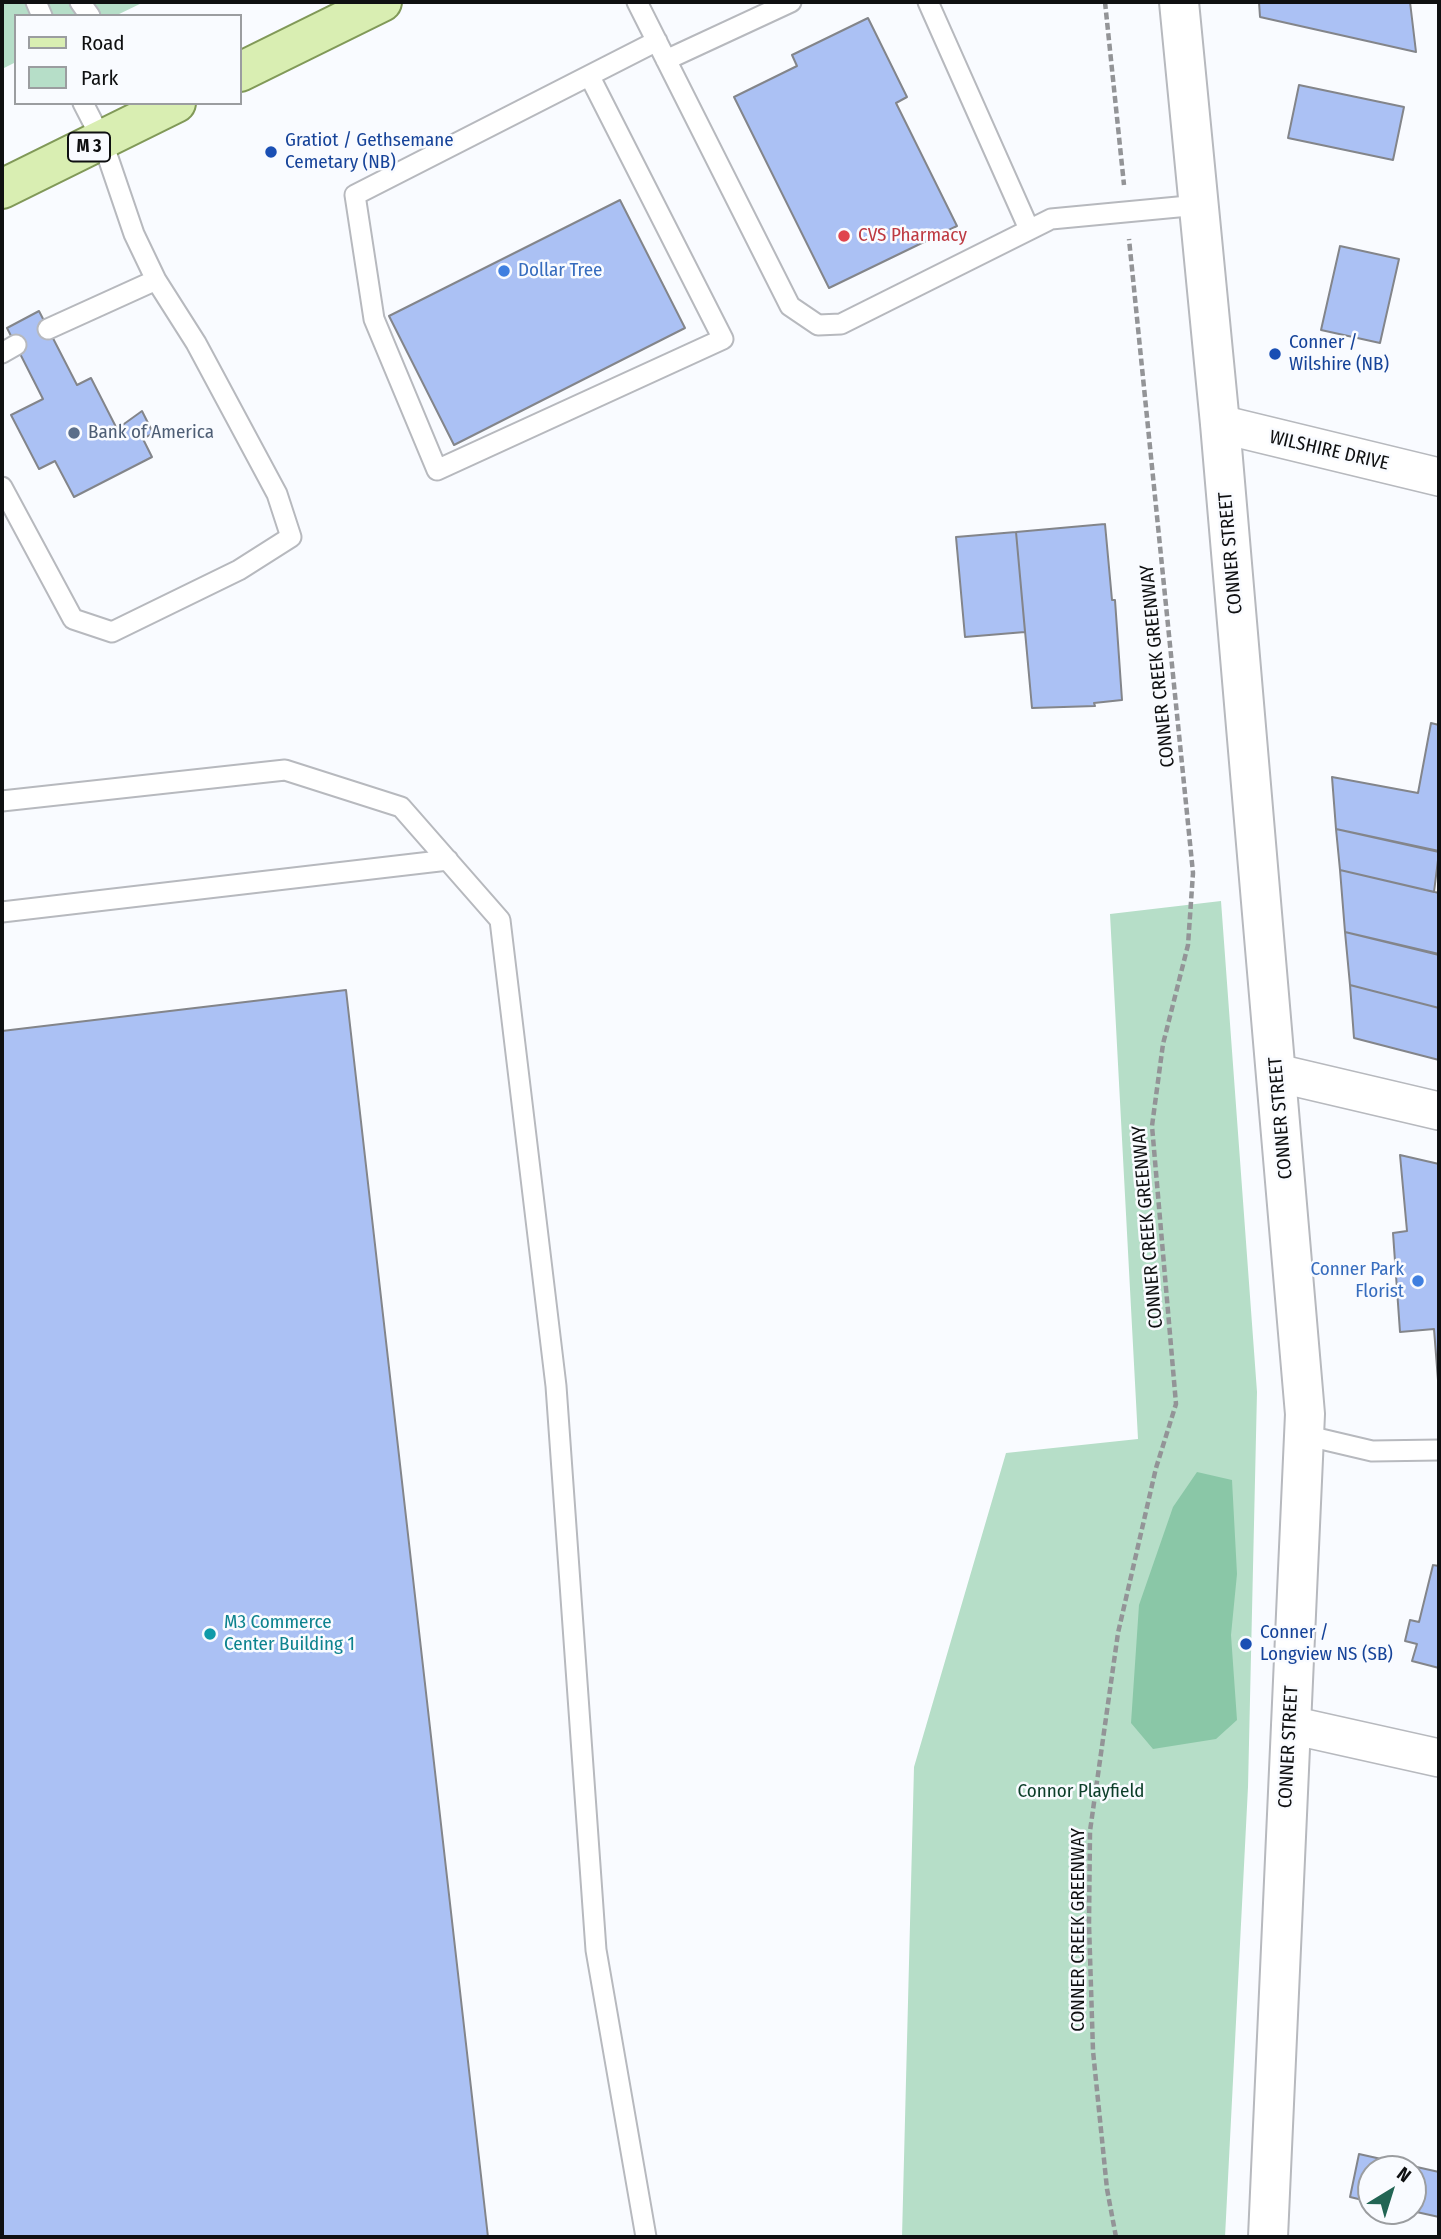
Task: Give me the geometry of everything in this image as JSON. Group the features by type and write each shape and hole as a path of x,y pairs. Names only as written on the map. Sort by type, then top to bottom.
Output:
{"main road":[{"path":"242,71 382,2"},
{"name":"CONNER STREET","path":"1179,2 1220,424 1305,1414 1268,2237"},
{"name":"M 3","path":"2,189 102,140 135,112 167,105"}],"street":[{"name":"WILSHIRE DRIVE","path":"1220,424 1439,477"},
{"path":"1277,1073 1439,1111"},
{"path":"1290,1725 1439,1758"}],"lane":[{"path":"637,2 790,306 818,325 841,324 1051,219 1199,205"},
{"path":"666,60 791,2"},
{"path":"928,2 1029,229"},
{"path":"590,77 723,339 437,470 373,319 355,195 657,41"},
{"path":"2,487 72,619 112,632 239,570 291,537 277,494 196,343 156,280 134,234 102,140 84,105"},
{"path":"48,329 156,280"},
{"path":"3,797 285,770 401,807 500,920 556,1386 596,1950 646,2237"},
{"path":"2,912 448,860"},
{"path":"1304,1435 1372,1451 1439,1450"}],"path":[{"name":"CONNER CREEK GREENWAY","path":"1105,2 1193,873 1188,945 1163,1044 1152,1126 1176,1404 1156,1468 1118,1633 1090,1831 1089,1924 1093,2052 1107,2189 1116,2237"}],"green space":[{"path":"2,2 144,2 119,14 14,14 14,63 2,69"},
{"name":"Connor Playfield","path":"1221,901 1257,1392 1248,1787 1225,2237 902,2237 914,1767 1006,1453 1138,1439 1110,914"},
{"path":"1197,1472 1232,1480 1237,1574 1231,1635 1237,1720 1216,1739 1153,1749 1131,1723 1139,1605 1173,1507"}],"building":[{"path":"1259,2 1410,2 1416,52 1260,17"},
{"path":"868,18 907,97 896,103 957,226 829,288 734,97 797,66 792,55"},
{"path":"1299,85 1404,107 1393,160 1288,138"},
{"path":"620,200 685,328 454,445 389,316"},
{"path":"1340,246 1399,259 1380,343 1321,330"},
{"path":"39,311 77,385 91,378 117,429 142,411 153,433 143,439 152,457 74,497 55,461 39,469 11,415 43,399 7,328"},
{"path":"1105,524 1112,600 1115,600 1122,700 1094,703 1095,706 1032,708 1016,532"},
{"path":"1016,532 1025,632 965,637 956,537"},
{"path":"1431,723 1439,725 1439,851 1336,829 1332,777 1418,793"},
{"path":"1336,829 1439,852 1434,892 1340,870"},
{"path":"1340,870 1439,893 1439,954 1345,932"},
{"path":"1345,932 1439,955 1439,1008 1350,985"},
{"path":"1350,985 1439,1008 1439,1060 1354,1038"},
{"name":"M3 Commerce Center Building 1","path":"346,990 488,2237 2,2237 2,1031"},
{"name":"Conner Park Florist","path":"1400,1155 1439,1164 1439,1393 1434,1329 1400,1332 1393,1233 1407,1231"},
{"path":"1433,1565 1439,1566 1439,1668 1412,1661 1417,1644 1405,1641 1410,1620 1419,1622"},
{"path":"1357,2164 1357,2199 1350,2197"},
{"path":"1427,2169 1439,2172 1439,2217 1427,2214"}],"place":[{"name":"Gratiot / Gethsemane Cemetary (NB)","path":"271,152"},
{"name":"CVS Pharmacy","path":"844,236"},
{"name":"Dollar Tree","path":"504,271"},
{"name":"Conner / Wilshire (NB)","path":"1275,354"},
{"name":"Bank of America","path":"74,433"},
{"name":"Conner Park Florist","path":"1418,1281"},
{"name":"M3 Commerce Center Building 1","path":"210,1634"},
{"name":"Conner / Longview NS (SB)","path":"1246,1644"}]}
